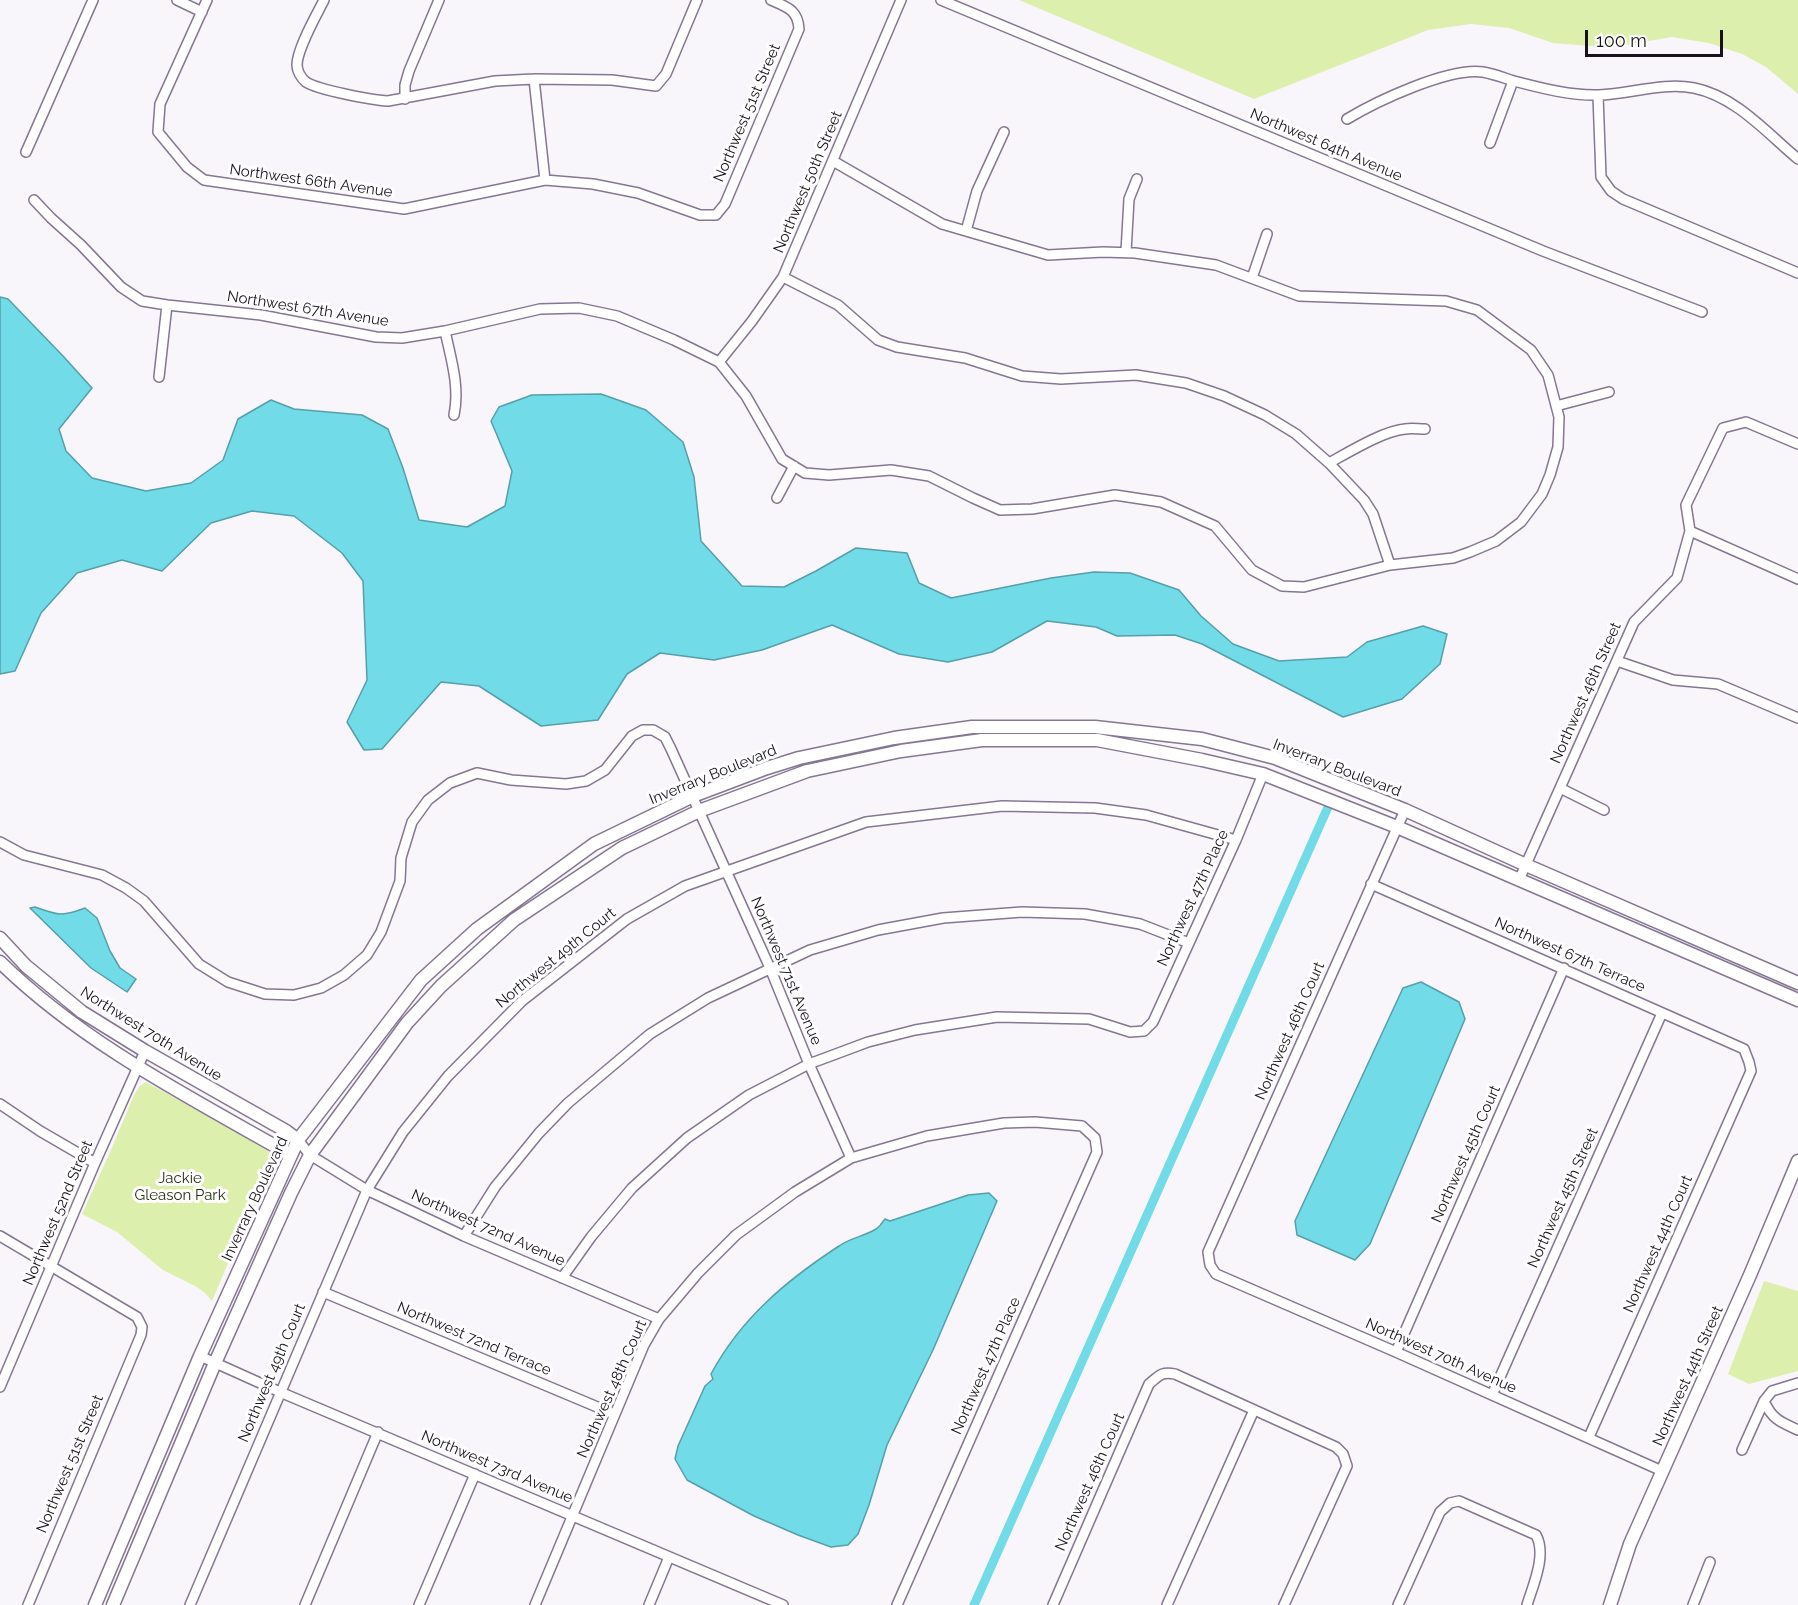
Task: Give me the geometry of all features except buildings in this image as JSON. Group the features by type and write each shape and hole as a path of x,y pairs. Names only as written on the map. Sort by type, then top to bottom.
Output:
{"street":[{"path":"26,152 93,0"},
{"path":"177,0 202,12 207,0"},
{"path":"324,0 299,54 297,65 301,77 312,85 388,101 495,81 612,80 656,86 666,74 697,0"},
{"path":"405,99 405,85 409,71 439,0"},
{"name":"Northwest 51st Street","path":"716,215 725,204 735,182 799,29 798,19 789,7 771,0"},
{"name":"Northwest 50th Street","path":"719,362 783,278 901,0"},
{"name":"Northwest 64th Avenue","path":"941,0 1543,251 1702,312"},
{"name":"Northwest 66th Avenue","path":"202,12 160,104 158,132 187,167 204,180 404,209 545,180 593,184 638,193 700,215 716,215"},
{"path":"1347,119 1364,109 1437,78 1482,72 1557,91 1598,95 1666,87 1694,88 1720,97 1736,107 1798,159"},
{"path":"534,79 545,180"},
{"path":"1490,142 1513,81"},
{"path":"1598,95 1601,177 1611,191 1623,199 1798,273"},
{"path":"966,231 977,191 1004,132"},
{"name":"Northwest 67th Avenue","path":"34,200 121,287 142,301 261,315 376,337 402,338 445,331 540,309 579,308 617,316 719,362 746,396 782,459 805,473 829,475 891,470 929,476 1000,510 1032,509 1115,495 1161,502 1215,526 1252,570 1282,586 1304,587 1390,565 1461,555 1496,541 1521,522 1542,494 1558,447 1559,417 1548,375 1531,350 1477,310 1446,301 1299,296 1216,265 1126,252 1048,255 942,224 834,160"},
{"path":"1126,252 1129,200 1137,179"},
{"path":"1252,278 1267,234"},
{"path":"783,278 838,305 878,340 897,347 965,358 1023,376 1061,379 1136,375 1186,383 1224,396 1264,415 1296,434 1329,463 1364,500 1372,514 1390,565"},
{"path":"159,377 167,305"},
{"path":"445,331 456,382 457,400 454,416"},
{"path":"1556,406 1609,392"},
{"name":"Northwest 46th Street","path":"1519,879 1634,622 1677,578 1690,531 1686,505 1723,428 1746,422 1798,444"},
{"path":"1329,463 1356,448 1404,429 1425,429"},
{"path":"777,498 794,466"},
{"path":"1690,531 1798,579"},
{"path":"1617,661 1673,680 1718,684 1798,718"},
{"name":"Inverrary Boulevard","path":"95,1605 200,1356 298,1140 421,980 477,929 594,844 693,796 766,768 894,738 972,727 1095,727 1202,739 1275,758 1405,810 1798,983"},
{"name":"Northwest 71st Avenue","path":"0,842 24,855 102,875 126,888 144,902 199,964 228,982 265,994 294,995 321,988 344,975 367,955 381,932 399,881 401,858 412,822 428,800 450,783 477,773 511,780 566,784 586,782 605,770 632,736 643,730 653,730 665,737 693,796 851,1158"},
{"name":"Inverrary Boulevard","path":"113,1605 215,1363 310,1155 407,1023 441,986 514,920 622,848 699,810 807,771 902,751 982,740 1097,740 1263,774 1397,827 1798,1000"},
{"name":"Northwest 47th Place","path":"809,1064 868,1042 915,1030 997,1017 1089,1019 1130,1032 1144,1031 1153,1022 1236,840 1263,774"},
{"path":"1560,788 1604,810"},
{"name":"Northwest 49th Court","path":"190,1605 367,1190 403,1132 448,1076 522,1001 627,919 685,886 866,822 1002,806 1095,808 1146,815 1236,840"},
{"name":"Northwest 46th Court","path":"1210,1265 1208,1252 1405,810"},
{"name":"Northwest 67th Terrace","path":"1371,884 1744,1049 1749,1062"},
{"path":"464,1236 495,1187 539,1133 568,1103 650,1034 708,998 810,950 878,930 943,918 1022,912 1085,914 1140,924 1189,943"},
{"path":"1664,941 1670,927"},
{"name":"Northwest 70th Avenue","path":"0,938 26,966 82,1012 298,1140"},
{"name":"Northwest 70th Avenue","path":"0,962 73,1024 137,1068 291,1155"},
{"name":"Northwest 45th Court","path":"1396,1352 1564,968"},
{"name":"Northwest 45th Street","path":"1492,1395 1662,1013"},
{"name":"Northwest 52nd Street","path":"0,1387 145,1051"},
{"name":"Northwest 44th Court","path":"1589,1437 1751,1071 1749,1062"},
{"path":"562,1278 591,1237 632,1188 687,1138 749,1095 809,1064"},
{"path":"0,1104 40,1131 95,1163"},
{"name":"Northwest 48th Court","path":"535,1605 644,1345 659,1319 698,1273 736,1235 795,1192 851,1158 927,1136 1004,1123 1035,1122 1082,1126 1095,1138"},
{"name":"Northwest 47th Place","path":"897,1605 1097,1152 1095,1138"},
{"name":"Northwest 72nd Avenue","path":"298,1140 310,1155 367,1190 464,1236 659,1319"},
{"path":"291,1155 310,1155"},
{"name":"Northwest 44th Street","path":"1610,1605 1630,1544 1750,1275 1798,1161"},
{"path":"0,1236 51,1265"},
{"name":"Northwest 51st Street","path":"28,1605 141,1335 142,1327 137,1317 51,1265"},
{"name":"Northwest 70th Avenue","path":"1210,1265 1216,1274 1662,1471"},
{"name":"Northwest 72nd Terrace","path":"323,1292 614,1414"},
{"name":"Northwest 73rd Avenue","path":"200,1356 669,1557 765,1601 783,1605"},
{"name":"Northwest 46th Court","path":"1053,1605 1149,1384 1166,1372 1254,1410"},
{"path":"1742,1450 1764,1401 1772,1391 1798,1383"},
{"path":"1764,1401 1770,1413 1778,1421 1798,1430"},
{"path":"1167,1605 1254,1410 1336,1447 1344,1454 1347,1466 1284,1605"},
{"path":"305,1605 378,1432"},
{"path":"419,1605 475,1474"},
{"path":"1398,1605 1440,1512 1450,1503 1460,1501 1536,1535 1540,1558 1527,1605"},
{"path":"649,1605 669,1557"},
{"path":"1693,1605 1710,1562"}],"green space":[{"path":"1019,0 1798,0 1798,94 1766,67 1742,54 1709,43 1672,37 1625,45 1589,46 1553,43 1509,28 1471,24 1428,30 1254,99"},
{"name":"Jackie Gleason Park","path":"146,1082 265,1148 273,1157 271,1176 237,1242 212,1301 197,1287 163,1270 117,1232 82,1214 134,1095"},
{"path":"1764,1281 1798,1291 1798,1371 1749,1384 1728,1374"}],"water":[{"path":"0,297 8,299 92,388 59,429 66,451 92,478 146,491 191,483 223,460 238,419 271,400 294,409 362,415 388,429 419,520 467,527 505,506 512,471 491,421 499,407 532,395 601,394 646,410 683,442 694,477 701,541 742,586 784,587 856,548 907,553 919,583 951,598 1051,578 1094,572 1130,573 1179,590 1201,616 1233,644 1279,661 1347,657 1367,642 1423,626 1447,634 1440,664 1402,699 1343,717 1202,644 1175,635 1117,636 1096,627 1047,621 992,652 948,662 899,654 832,625 762,650 714,660 660,653 627,674 598,720 541,726 479,686 441,682 382,749 364,750 347,722 367,680 363,581 342,553 294,516 252,511 211,523 162,571 122,560 77,573 41,613 15,671 0,674"},
{"path":"35,907 60,914 85,908 97,918 110,951 120,968 136,979 127,992 91,968 30,908"},
{"path":"1421,982 1459,1002 1465,1019 1370,1244 1355,1260 1297,1235 1295,1221 1403,988"},
{"path":"989,1193 997,1201 933,1350 887,1445 858,1534 848,1545 831,1547 798,1535 754,1516 687,1480 675,1459 678,1446 705,1386 713,1379 711,1374 723,1354 736,1335 767,1302 801,1272 843,1243 876,1229 885,1219 890,1221 968,1195"}],"waterway":[{"path":"974,1605 1328,807"}]}
